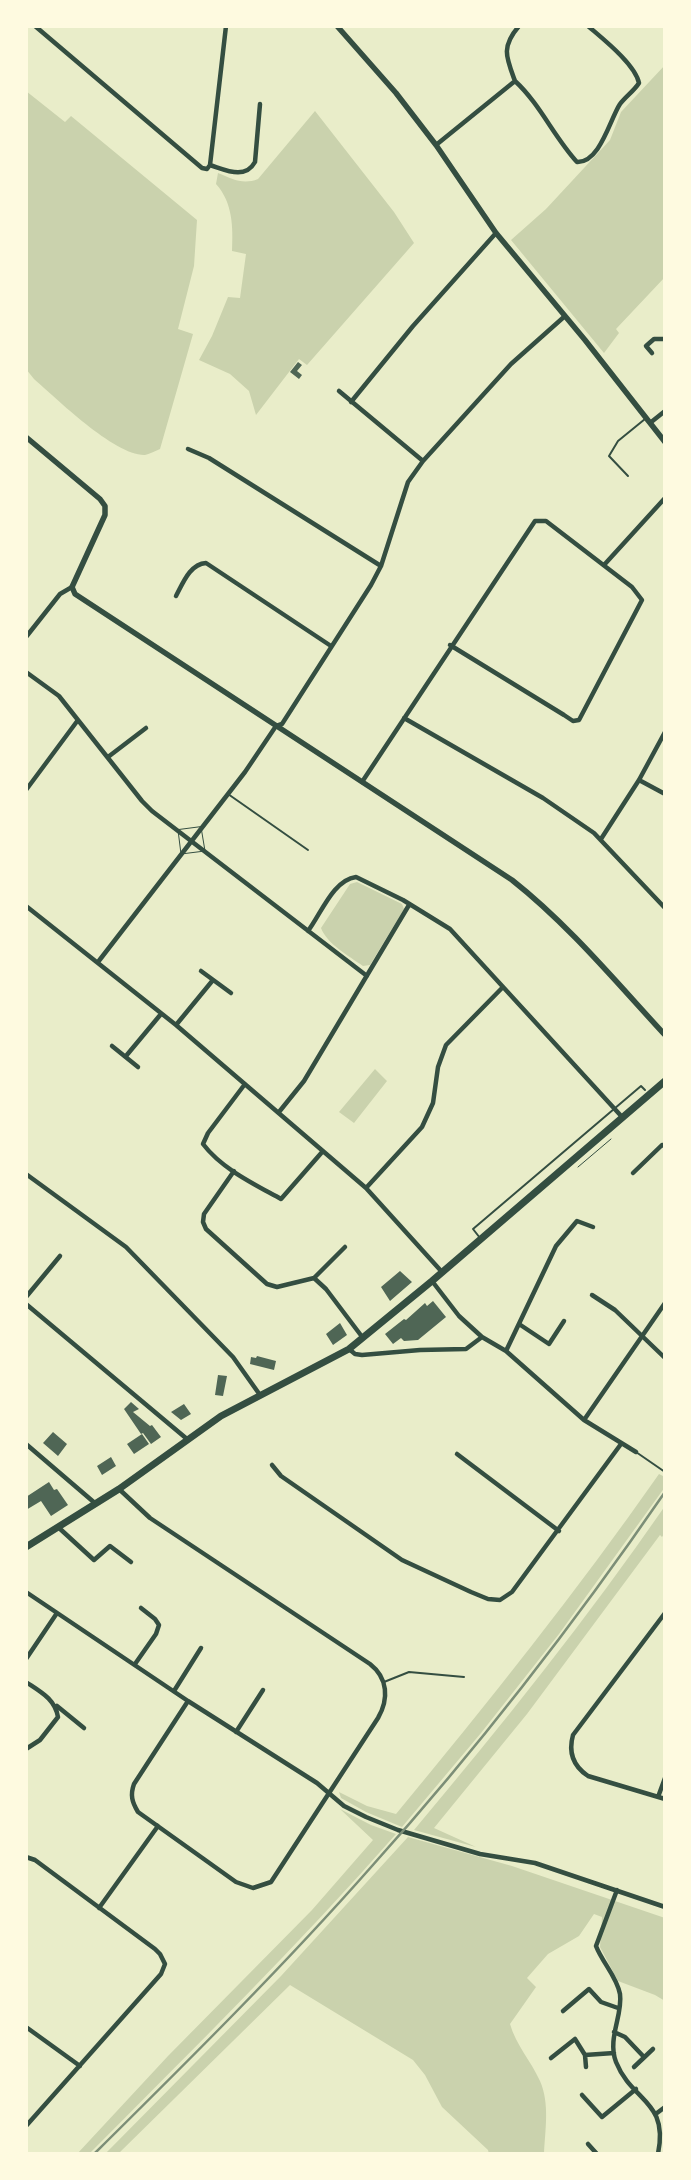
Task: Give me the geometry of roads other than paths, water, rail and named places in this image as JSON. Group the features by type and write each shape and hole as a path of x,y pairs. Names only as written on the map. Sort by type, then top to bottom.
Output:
{"main road":[{"path":"26,1547 119,1489 221,1416 349,1349 432,1282 480,1238 665,1081"}],"street":[{"path":"35,26 202,168 207,169 210,165 226,26"},
{"path":"337,26 396,93 436,145 496,233 665,442"},
{"path":"519,26 507,42 506,57 515,81 528,92 567,151 577,162 586,160 605,138 622,101 639,83 638,77 626,61 588,26"},
{"path":"436,145 515,81"},
{"path":"210,165 241,173 251,169 255,162 260,104"},
{"path":"351,402 413,326 496,233"},
{"path":"98,962 228,794 276,726 282,724 381,566 408,482 423,462 511,364 565,316"},
{"path":"652,353 646,346 654,339 665,339"},
{"path":"339,391 423,462"},
{"path":"648,421 665,411"},
{"path":"26,437 100,499 105,506 105,515 72,587 60,594 26,637"},
{"path":"188,449 209,458 381,566"},
{"path":"604,564 665,498"},
{"path":"362,782 450,645 535,521 546,521 632,587 642,600 579,720 569,718 450,645"},
{"path":"176,596 196,565 206,563 331,646"},
{"path":"72,587 75,594 490,865 536,899 574,936 665,1035"},
{"path":"26,672 59,696 142,801 367,976"},
{"path":"404,718 543,798 601,839 665,908"},
{"path":"26,790 78,720"},
{"path":"108,757 146,728"},
{"path":"601,839 639,780 665,732"},
{"path":"639,780 665,794"},
{"path":"308,931 339,884 347,878 356,876 450,929 623,1118"},
{"path":"279,1112 304,1081 409,905"},
{"path":"26,906 176,1026 324,1151 366,1188 442,1272"},
{"path":"201,971 231,993"},
{"path":"176,1026 213,980"},
{"path":"366,1188 422,1126 433,1103 438,1067 446,1044 503,988"},
{"path":"126,1056 161,1014"},
{"path":"112,1046 138,1067"},
{"path":"245,1084 208,1133 204,1144 212,1155 282,1199 324,1151"},
{"path":"633,1173 662,1145 665,1146"},
{"path":"234,1170 204,1214 203,1222 206,1229 267,1284 277,1287 314,1278 345,1247"},
{"path":"26,1174 126,1247 233,1357 260,1395"},
{"path":"506,1351 556,1246 577,1221 592,1227"},
{"path":"26,1297 60,1256"},
{"path":"314,1278 326,1289 363,1338"},
{"path":"432,1282 459,1316 482,1337 506,1351 584,1420 636,1452"},
{"path":"592,1294 614,1310 642,1339 665,1358"},
{"path":"26,1304 187,1439"},
{"path":"584,1420 665,1304"},
{"path":"519,1324 548,1344 564,1321"},
{"path":"349,1349 355,1354 362,1355 420,1350 466,1349 482,1337"},
{"path":"26,1444 96,1504"},
{"path":"272,1465 281,1476 402,1560 488,1599 500,1600 512,1592 559,1531 621,1444"},
{"path":"456,1454 559,1531"},
{"path":"119,1489 150,1518 375,1667 384,1682 386,1694 384,1708 276,1874 270,1882 263,1886 253,1888 236,1882 138,1812 132,1803 131,1792 134,1784 188,1701"},
{"path":"58,1527 94,1560 110,1546 131,1562"},
{"path":"26,1592 188,1701 317,1783 328,1794 366,1817 398,1830 480,1854 535,1863 665,1907"},
{"path":"135,1664 156,1634 159,1625 155,1619 141,1608"},
{"path":"26,1659 57,1613"},
{"path":"665,1614 573,1735 570,1748 574,1762 588,1776 665,1799"},
{"path":"174,1691 201,1648"},
{"path":"26,1682 50,1698 56,1706 84,1728"},
{"path":"236,1732 263,1690"},
{"path":"26,1749 40,1740 56,1722 58,1717 56,1706"},
{"path":"658,1797 665,1778"},
{"path":"99,1908 158,1826"},
{"path":"26,1857 35,1860 155,1949 164,1961 161,1974 26,2126"},
{"path":"617,1890 596,1946 619,1990 620,1996 614,2032 614,2053 622,2074 657,2114 663,2139 658,2154"},
{"path":"563,2011 589,1989 601,2002 618,2008"},
{"path":"26,2027 80,2066"},
{"path":"614,2032 625,2037 644,2057"},
{"path":"551,2058 575,2039 585,2056 586,2067"},
{"path":"634,2067 653,2049"},
{"path":"585,2056 614,2053"},
{"path":"582,2095 602,2117 636,2089"},
{"path":"657,2114 665,2107"},
{"path":"588,2144 597,2154"}],"lane":[{"path":"628,476 609,456 618,441 648,421"},
{"path":"228,794 308,850"},
{"path":"480,1238 473,1229 641,1086 645,1090"},
{"path":"636,1452 665,1472"},
{"path":"384,1682 409,1672 464,1677"}],"railway":[{"path":"94,2154 201,2048 339,1903 450,1776 561,1637 665,1492"}]}
